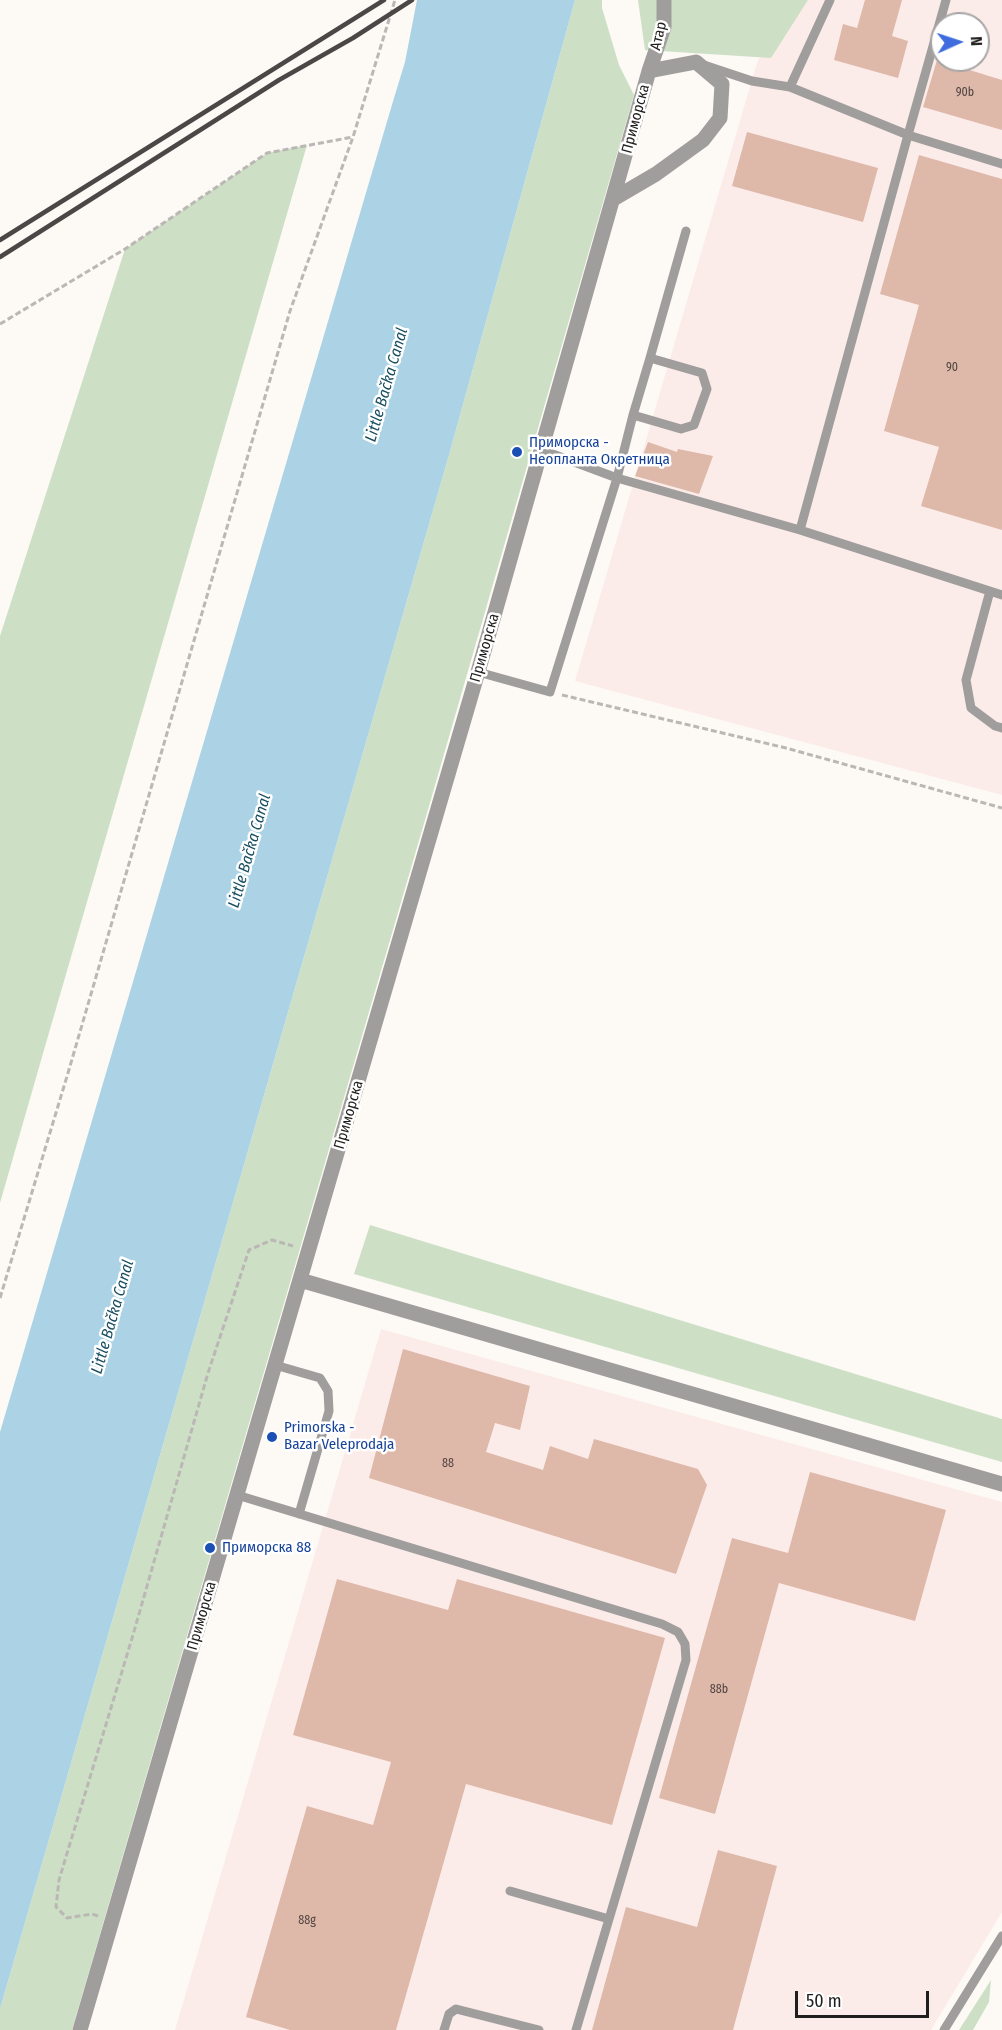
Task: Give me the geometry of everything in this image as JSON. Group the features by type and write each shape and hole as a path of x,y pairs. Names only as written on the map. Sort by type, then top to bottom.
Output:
{"street":[{"name":"Атар","path":"649,72 664,27 664,0"},
{"name":"Приморска","path":"80,2030 478,672 615,198 649,72 696,62"},
{"path":"615,198 656,174 703,140 720,118 722,84 696,62"},
{"path":"300,1280 1002,1484"}],"lane":[{"path":"790,87 830,0"},
{"path":"800,530 946,0"},
{"path":"696,62 752,81 790,87 908,135 1002,164"},
{"path":"478,672 550,692 617,478 686,231"},
{"path":"633,415 681,429 694,425 707,388 702,373 650,358"},
{"path":"542,450 617,478 800,530 1002,595"},
{"path":"990,591 966,680 971,708 995,726 1002,728"},
{"path":"275,1365 320,1378 328,1391 329,1411 299,1514"},
{"path":"237,1495 662,1624 678,1632 685,1644 686,1660 576,2030"},
{"path":"510,1891 609,1918"},
{"path":"944,2030 1002,1936"},
{"path":"444,2030 448,2014 456,2009 539,2030"}],"path":[{"path":"0,1298 290,311 353,137 395,0"},
{"path":"0,324 125,249 267,153 353,137"},
{"path":"550,692 786,748 1002,808"},
{"path":"112,1920 92,1914 67,1918 56,1907 59,1880 133,1635 208,1373 249,1250 272,1240 309,1251"}],"shaded area":[{"path":"791,0 1002,0 1002,795 575,681 757,63"},
{"path":"381,1329 1002,1502 1002,1912 931,2030 175,2030"}],"green space":[{"path":"575,0 602,0 602,8 619,65 634,95 72,2030 0,2030 0,2009 449,455"},
{"path":"638,0 808,0 771,58 645,50"},
{"path":"307,145 0,1203 0,636 125,249 267,153"},
{"path":"370,1225 1002,1419 1002,1462 354,1274"},
{"path":"991,1980 989,2002 973,2030 959,2030"}],"water":[{"name":"Little Bačka Canal","path":"417,0 575,0 449,455 0,2009 0,1432 405,62"}],"building":[{"path":"865,0 902,0 892,36 908,41 898,78 834,60 843,24 857,28"},
{"path":"933,72 976,72 1002,80 1002,130 923,107"},
{"path":"747,132 878,168 863,222 732,186"},
{"path":"919,155 1002,179 1002,530 921,506 939,447 884,431 919,305 880,294"},
{"path":"648,442 677,452 678,449 713,456 699,494 635,476"},
{"path":"403,1349 530,1386 520,1430 495,1423 486,1452 543,1470 550,1446 588,1459 594,1439 698,1469 707,1485 676,1574 369,1478"},
{"path":"810,1472 946,1510 915,1621 779,1583 715,1814 659,1798 732,1538 788,1553"},
{"path":"337,1579 448,1610 457,1579 665,1638 612,1825 466,1784 396,2030 290,2030 246,2017 307,1806 373,1825 391,1762 293,1735"},
{"path":"718,1850 777,1866 733,2030 592,2030 626,1907 697,1927"}],"railway":[{"path":"0,240 384,0"},
{"path":"0,257 279,80 353,38 412,0"}],"place":[{"name":"Приморска - Неопланта Окретница","path":"517,452"},
{"name":"Primorska - Bazar Veleprodaja","path":"272,1437"},
{"name":"Приморска 88","path":"210,1548"}]}
